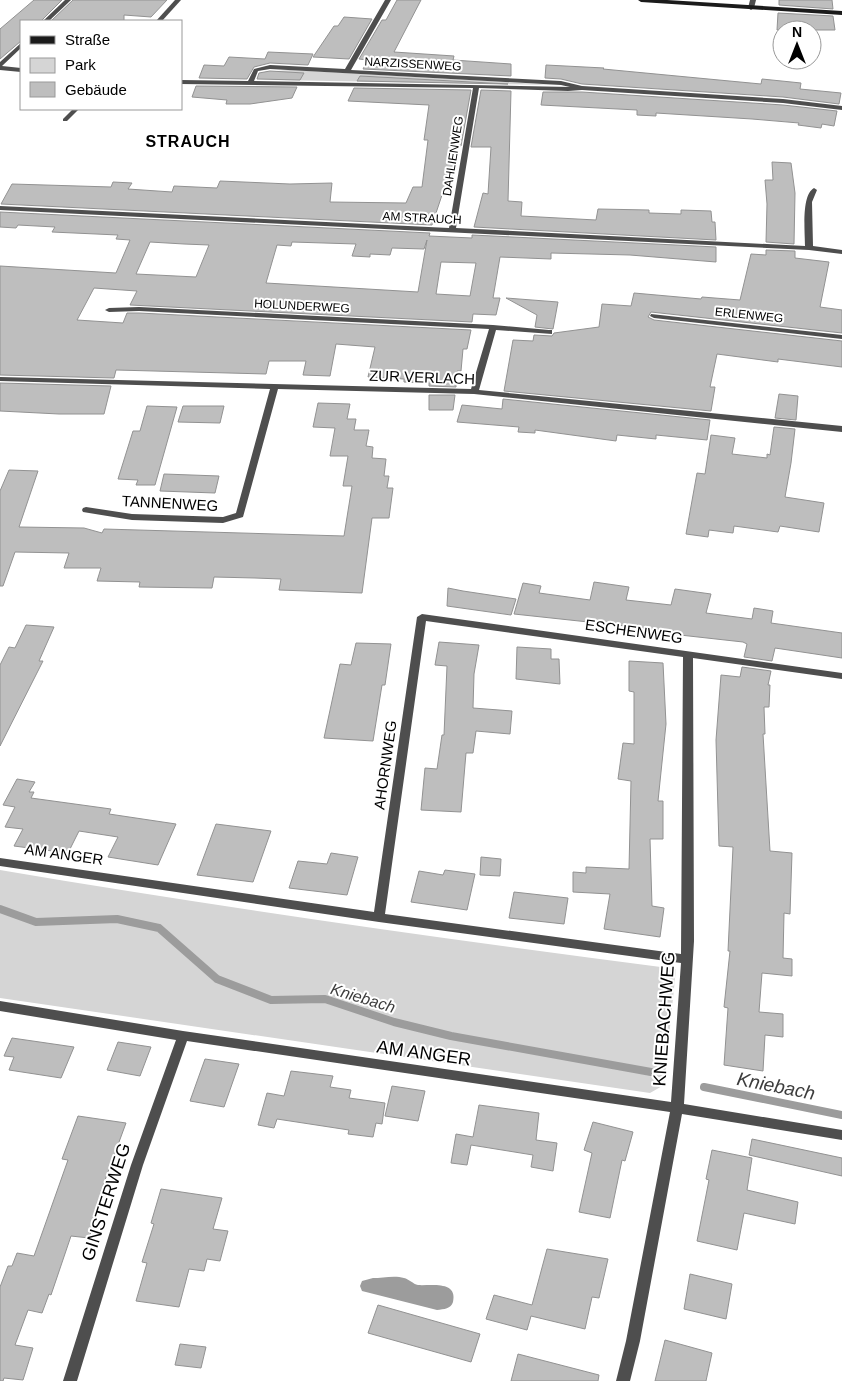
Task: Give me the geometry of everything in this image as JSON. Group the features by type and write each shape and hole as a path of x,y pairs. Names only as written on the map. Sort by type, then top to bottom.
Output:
{"street":[{"path":"47,20 68,0"},
{"path":"160,20 178,0"},
{"path":"347,72 388,0"},
{"path":"641,0 842,13"},
{"path":"751,8 753,0"},
{"path":"0,65 20,46"},
{"path":"0,65 20,70"},
{"name":"NARZISSENWEG","path":"250,83 256,70 262,68 561,83 582,88"},
{"name":"NARZISSENWEG","path":"182,82 582,88 783,101 842,108"},
{"name":"DAHLIENWEG","path":"452,230 476,86"},
{"path":"65,120 75,110"},
{"path":"809,248 809,202 814,190"},
{"name":"AM STRAUCH","path":"0,208 809,248 842,252"},
{"name":"HOLUNDERWEG","path":"109,310 139,309 493,327 549,332"},
{"name":"ERLENWEG","path":"654,316 842,337"},
{"path":"474,392 493,327"},
{"name":"ZUR VERLACH","path":"0,379 474,392 842,430"},
{"name":"TANNENWEG","path":"86,510 132,517 223,520 240,515 274,388"},
{"name":"ESCHENWEG","path":"422,617 842,676"},
{"name":"AHORNWEG","path":"379,918 422,617"},
{"name":"KNIEBACHWEG","path":"623,1381 633,1341 677,1108 688,959 688,654"},
{"name":"AM ANGER","path":"0,862 379,918 688,959"},
{"name":"AM ANGER","path":"0,1006 183,1036 677,1108 842,1135"},
{"name":"GINSTERWEG","path":"70,1381 137,1165 183,1036"}],"green space":[{"path":"290,70 557,85 275,80 262,77 263,72"},
{"path":"0,870 338,923 676,969 664,1085 650,1093 0,998"}],"shaded area":[{"path":"400,1277 418,1285 447,1287 453,1295 453,1302 445,1309 437,1310 362,1291 360,1286 362,1281 373,1278"}],"building":[{"path":"34,0 62,0 42,20 20,20 20,42 0,59 0,29"},
{"path":"73,0 167,0 151,17 124,15 124,20 52,20"},
{"path":"397,0 421,0 394,52 454,56 453,60 511,64 511,76 363,69 368,60 359,59 382,20 386,20"},
{"path":"779,0 832,0 833,9 779,5"},
{"path":"778,13 833,16 835,30 822,30 822,20 778,20"},
{"path":"344,17 372,19 349,59 313,57 334,26 338,26"},
{"path":"268,52 313,54 308,65 270,63 254,67 247,79 199,78 204,65 224,66 229,57 265,59"},
{"path":"546,65 604,68 761,84 762,79 801,83 800,89 841,93 839,104 783,97 582,84 561,79 545,78"},
{"path":"270,71 304,73 300,80 257,79 259,73"},
{"path":"360,76 508,84 357,81"},
{"path":"196,86 297,87 292,98 250,104 226,104 227,100 192,97"},
{"path":"354,88 471,90 461,146 454,146 452,176 445,192 443,192 432,225 1,204 12,184 111,187 113,182 132,183 128,189 172,192 174,186 217,188 220,181 290,184 332,183 330,202 406,203 413,187 422,187 428,140 424,140 429,105 348,101"},
{"path":"481,90 511,91 508,201 522,202 521,216 596,220 598,209 649,210 649,213 681,214 681,210 711,211 712,222 715,222 716,240 474,227 483,193 488,194 491,147 471,147"},
{"path":"543,92 582,92 783,105 837,111 834,126 822,124 821,128 798,125 799,123 752,119 656,113 656,116 637,115 637,110 541,105"},
{"path":"772,162 791,163 795,193 794,244 766,242 767,204 765,180 773,180"},
{"path":"0,212 430,233 429,236 472,238 472,235 716,247 716,262 630,255 551,253 551,259 500,257 493,298 500,298 496,315 473,314 472,322 130,305 137,291 94,288 77,320 123,323 127,313 139,313 471,330 467,349 463,349 461,371 457,371 456,387 429,386 429,383 404,382 404,379 368,377 375,347 336,344 330,376 303,375 306,361 269,361 266,374 116,370 114,378 0,375 0,266 116,273 130,240 116,239 118,235 52,232 55,227 18,225 16,228 0,227","holes":["427,240 418,292 266,283 277,245 291,246 292,242 356,244 352,256 370,257 370,254 390,255 392,248 424,249","150,242 184,244 209,245 196,277 136,274","441,262 476,263 470,296 436,294"]},
{"path":"766,250 795,251 795,258 829,262 820,307 842,310 842,333 651,312 648,317 654,320 842,341 842,367 778,359 778,362 717,354 710,387 715,387 711,411 504,391 513,340 533,341 534,335 552,336 554,333 599,327 602,304 631,306 634,293 701,299 702,297 740,300 751,254 766,255"},
{"path":"506,298 558,302 553,329 535,327 537,315"},
{"path":"0,383 111,386 104,414 59,414 0,411"},
{"path":"779,394 798,396 796,420 775,418"},
{"path":"429,395 455,395 453,410 429,410"},
{"path":"503,399 710,420 707,440 656,435 656,439 617,435 616,441 535,430 535,433 518,432 519,427 457,422 462,405 502,409"},
{"path":"318,403 350,404 347,419 356,419 354,430 369,430 366,446 373,447 372,458 386,459 384,476 389,476 387,488 393,488 389,518 372,518 362,593 279,590 281,579 255,578 214,577 212,588 139,587 140,582 97,581 101,568 64,568 69,553 15,552 3,586 0,586 0,491 9,470 38,471 19,527 84,528 102,533 104,529 344,536 352,486 343,486 348,456 330,456 335,428 313,427"},
{"path":"147,406 177,407 155,485 136,485 138,480 118,479 133,431 140,431"},
{"path":"183,406 224,406 220,423 178,422"},
{"path":"774,427 795,429 785,497 824,503 819,532 780,526 778,532 734,526 733,533 709,530 708,537 686,534 697,473 705,474 711,435 735,438 732,454 767,458 767,454 770,455"},
{"path":"164,474 219,476 215,493 160,491"},
{"path":"594,582 629,587 626,600 671,605 675,589 711,594 706,613 752,619 754,608 773,611 771,623 842,633 842,658 775,648 772,661 744,657 747,644 743,642 644,631 644,628 514,614 523,583 541,586 539,593 590,600"},
{"path":"448,588 516,599 511,615 447,606"},
{"path":"26,625 54,627 39,661 43,661 0,746 0,665 9,647 15,648"},
{"path":"439,642 479,645 474,674 473,708 512,711 510,734 476,731 473,753 466,753 461,812 421,810 425,768 437,769 442,735 444,735 447,666 435,665"},
{"path":"356,643 391,644 385,685 382,685 373,741 324,738 340,664 351,665"},
{"path":"517,647 551,649 551,659 559,659 560,684 516,679"},
{"path":"629,661 663,663 666,724 658,801 663,801 663,839 650,839 652,906 664,908 660,937 604,929 610,894 573,892 573,872 586,873 586,867 629,869 631,781 618,779 623,743 634,744 634,692 629,691"},
{"path":"742,667 771,671 768,685 770,685 769,707 764,707 765,734 763,734 770,851 792,853 790,914 784,913 783,958 792,959 792,976 762,973 759,1012 783,1014 783,1037 765,1035 763,1071 724,1065 728,1008 724,1007 730,951 728,951 733,847 719,846 716,740 721,675 740,677"},
{"path":"17,779 35,782 29,792 34,792 31,798 111,809 109,814 176,824 158,865 108,857 118,837 79,831 68,853 14,846 23,829 5,827 15,807 3,805"},
{"path":"216,824 271,831 253,882 197,875"},
{"path":"331,853 358,857 347,895 289,888 298,861 327,864"},
{"path":"481,857 501,859 500,876 480,875"},
{"path":"445,870 475,874 467,910 411,902 419,871 443,875"},
{"path":"514,892 568,898 564,924 509,918"},
{"path":"12,1038 74,1047 61,1078 9,1070 14,1057 4,1056"},
{"path":"118,1042 151,1047 140,1076 107,1070"},
{"path":"205,1059 239,1064 224,1107 190,1101"},
{"path":"291,1071 333,1076 330,1087 351,1090 349,1098 385,1103 382,1124 376,1123 373,1137 348,1134 349,1130 277,1119 274,1128 258,1125 267,1093 284,1096"},
{"path":"392,1086 425,1091 418,1121 385,1116"},
{"path":"479,1105 539,1113 536,1140 557,1143 553,1171 531,1167 533,1155 471,1145 467,1165 451,1163 456,1134 473,1137"},
{"path":"78,1116 126,1123 101,1191 104,1191 89,1238 71,1236 51,1295 49,1294 42,1313 28,1310 15,1345 33,1348 23,1380 4,1378 3,1381 0,1381 0,1287 8,1266 12,1266 17,1253 34,1256 68,1160 62,1159"},
{"path":"593,1122 633,1132 625,1161 622,1160 610,1218 579,1212 592,1153 584,1150"},
{"path":"752,1139 842,1158 842,1176 749,1155"},
{"path":"712,1150 752,1158 747,1190 798,1202 795,1224 744,1213 737,1250 697,1241 709,1180 706,1179"},
{"path":"161,1189 222,1198 213,1229 228,1231 220,1261 207,1259 204,1271 189,1269 179,1307 136,1301 147,1263 142,1262 154,1224 151,1223"},
{"path":"547,1249 608,1259 599,1298 592,1297 585,1329 531,1316 527,1330 486,1319 494,1295 532,1305"},
{"path":"690,1274 732,1284 726,1319 684,1309"},
{"path":"378,1305 480,1334 471,1362 368,1333"},
{"path":"665,1340 712,1353 706,1381 655,1381"},
{"path":"180,1344 206,1347 201,1368 175,1365"},
{"path":"518,1354 599,1375 598,1381 511,1381"}],"waterway":[{"name":"Kniebach","path":"0,909 36,922 117,919 159,928 217,979 271,1000 325,999 394,1022 451,1036 651,1072"},
{"name":"Kniebach","path":"704,1087 842,1115"}],"district":[{"name":"STRAUCH","path":"188,141"}]}
